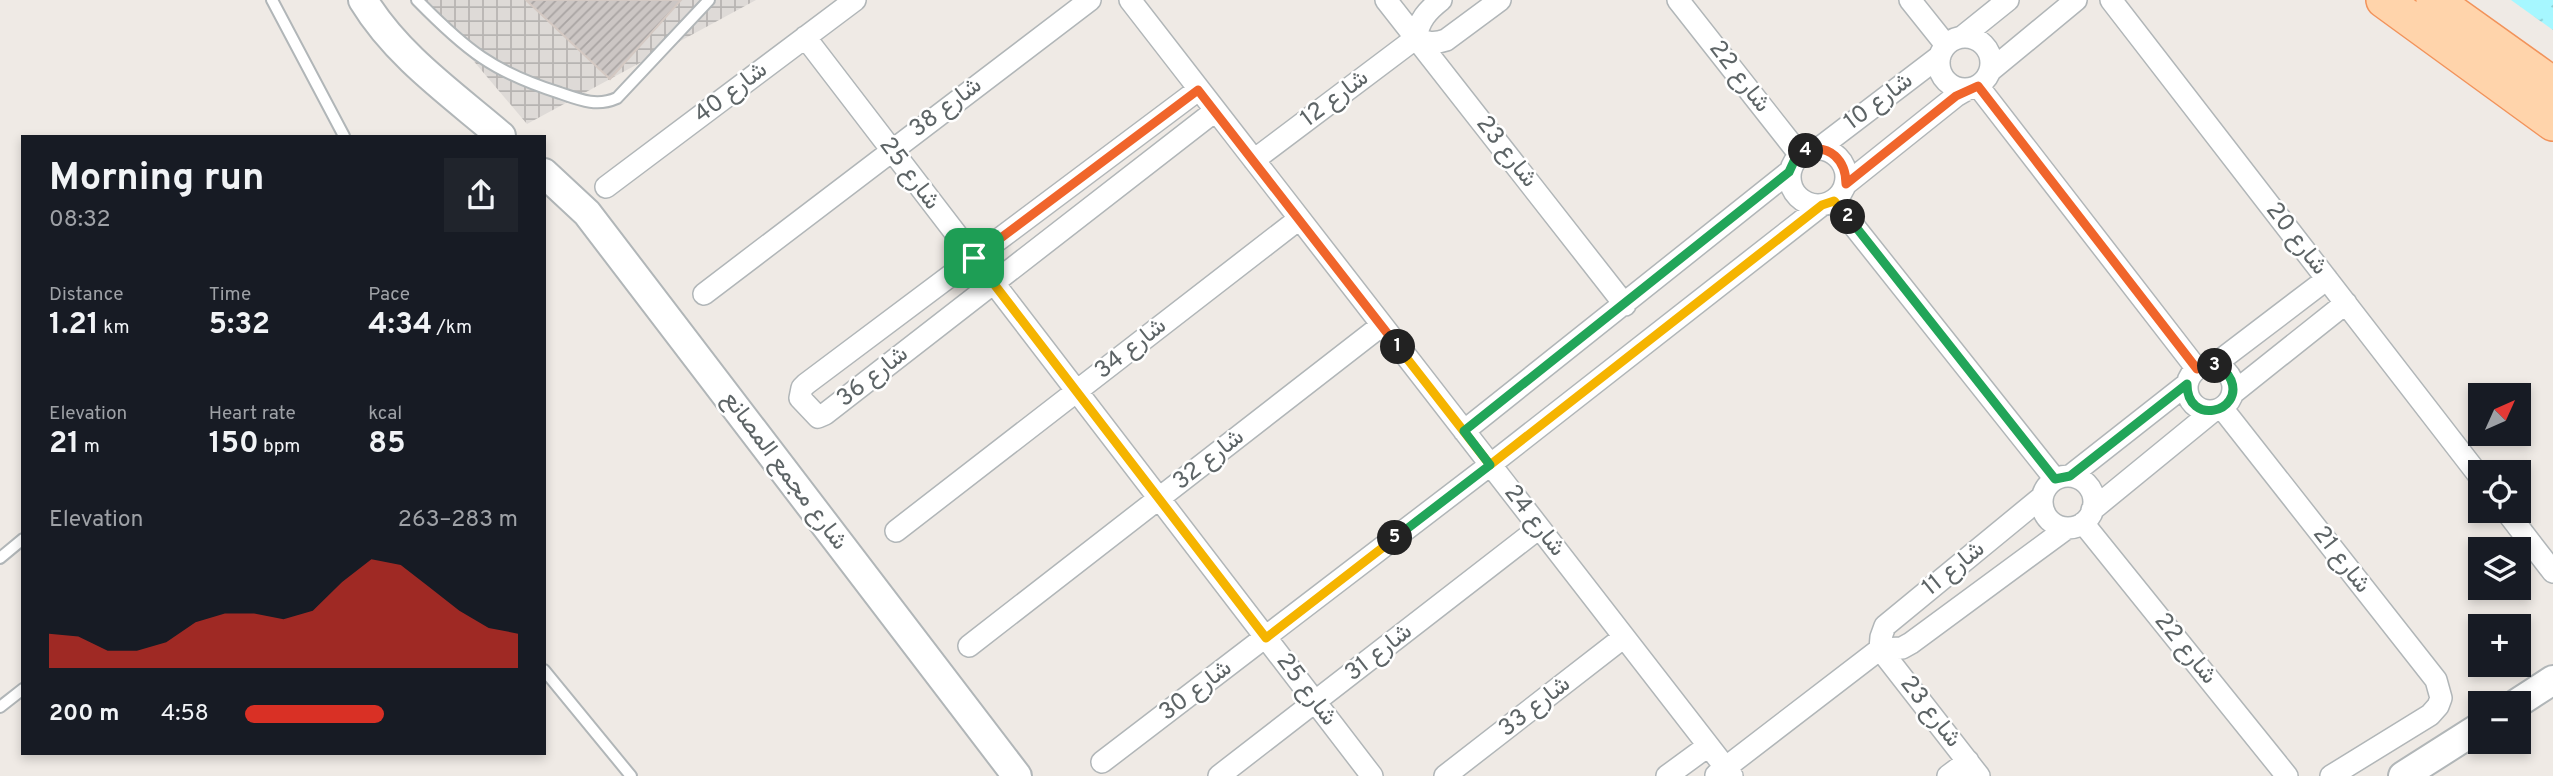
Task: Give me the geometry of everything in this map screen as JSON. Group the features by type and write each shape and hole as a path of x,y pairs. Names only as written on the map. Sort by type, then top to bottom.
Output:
{"main road":[{"path":"2384,0 2553,123"},
{"path":"2434,0 2553,85"}],"street":[{"path":"363,0 387,35 407,56 500,135"},
{"name":"شارع 40","path":"606,187 855,0"},
{"name":"شارع 38","path":"704,294 1090,0"},
{"name":"شارع 24","path":"1130,0 1708,746 1724,773"},
{"name":"شارع 23","path":"1386,0 1625,305"},
{"name":"شارع 12","path":"1254,160 1416,38 1418,25 1425,14 1441,0"},
{"path":"1416,38 1436,43 1446,40 1500,0"},
{"name":"شارع 22","path":"1678,0 1802,158"},
{"path":"1910,0 1949,46"},
{"name":"شارع 10","path":"1464,431 1625,305 1802,158 2008,0"},
{"name":"شارع 10","path":"1490,465 1834,197 1956,96 1979,82 2076,0"},
{"name":"شارع 20","path":"2111,0 2468,461"},
{"name":"شارع 25","path":"806,37 1372,776"},
{"path":"1973,38 1989,51 1991,61 1979,82 1958,88 1949,84 1942,76 1939,66 1949,46 1973,38"},
{"path":"1979,82 2199,373"},
{"name":"شارع 36","path":"1198,90 806,384 802,388 800,398 814,415 818,417 825,414 1215,111"},
{"path":"1828,150 1837,156 1846,174 1834,197 1811,205 1801,200 1794,192 1790,183 1802,158 1828,150"},
{"name":"شارع مجمع المصانع","path":"546,175 587,213 1017,776"},
{"path":"1834,197 2063,478 2087,484 2092,492 2081,520 2050,521 2042,506 2042,497 2047,487 2063,478 2327,279"},
{"name":"شارع 34","path":"896,531 1299,219"},
{"name":"شارع 11","path":"1724,773 1880,649 1892,650 1910,643 2081,520 2346,303"},
{"name":"شارع 32","path":"969,646 1382,325"},
{"path":"2221,367 2231,378 2222,404 2197,407 2187,393 2199,373 2221,367"},
{"name":"شارع 21","path":"2222,404 2436,680 2441,698 2430,715 2331,776"},
{"name":"شارع 30","path":"1102,762 1490,465"},
{"name":"شارع 11","path":"1880,649 1885,626 2042,497"},
{"name":"شارع 22","path":"2081,520 2287,776"},
{"path":"2515,523 2553,572"},
{"name":"شارع 31","path":"1219,776 1539,528"},
{"name":"شارع 33","path":"1445,776 1624,637"},
{"name":"شارع 23","path":"1880,649 1973,769"},
{"path":"2531,694 2553,680"},
{"path":"2403,776 2468,735"},
{"path":"1667,776 1708,746"},
{"path":"1948,776 1973,769"}],"lane":[{"path":"272,0 343,135"},
{"path":"417,0 448,32 482,61 523,82 586,102 604,104 617,97 709,0"},
{"path":"0,558 21,542"},
{"path":"546,672 631,776"},
{"path":"0,707 21,691"}],"shaded area":[{"path":"422,0 756,0 527,124"}],"water":[{"path":"2511,0 2553,0 2553,30"}],"building":[{"path":"526,0 681,0 610,79"}],"route":[{"path":"974,258 1198,90 1490,465 1822,205 1834,201 2055,479 2070,476 2187,384 2191,401 2204,411 2222,408 2233,393 2231,378 2221,367 2208,365 2197,369 1978,86 1956,96 1846,184 1843,164 1828,150 1812,149 1800,155 1791,165 1789,172 1464,431 1490,465 1266,638 974,258"}]}
